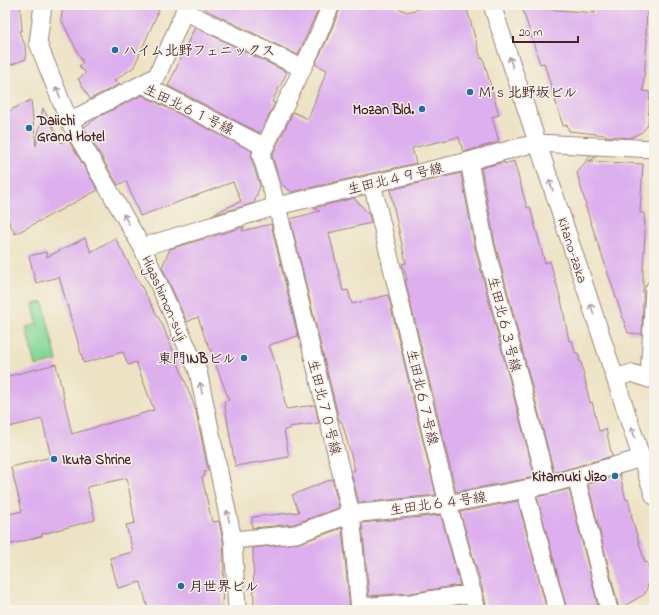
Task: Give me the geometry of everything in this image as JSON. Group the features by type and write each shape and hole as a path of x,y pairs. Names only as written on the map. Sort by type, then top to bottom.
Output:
{"street":[{"name":"Higashimon-suji","path":"44,5 38,43 69,121 142,247 198,371 233,540 236,610"},
{"path":"265,147 331,5"},
{"name":"Kitano-zaka","path":"492,5 654,496"},
{"path":"142,84 157,76 186,8 302,68"},
{"name":"生田北６１号線","path":"69,121 142,84 265,147"},
{"name":"生田北４９号線","path":"142,247 277,206 469,161 537,143 654,148"},
{"name":"生田北７０号線","path":"265,147 261,155 277,206 351,514 360,609"},
{"name":"生田北６３号線","path":"469,161 485,245 547,485"},
{"name":"生田北６７号線","path":"372,184 448,504 477,610"},
{"path":"614,378 632,373 652,379 654,289"},
{"name":"生田北６４号線","path":"233,540 296,534 351,514 448,504 547,485 642,458"},
{"path":"576,477 609,610"},
{"path":"525,489 557,610"},
{"path":"360,609 412,606 473,593"}],"green space":[{"path":"43,302 57,361 35,366 26,327 37,324 33,304"}],"building":[{"path":"5,5 20,5 22,30 19,32 25,45 26,59 5,67"},
{"name":"ハイム北野フェニックス","path":"63,5 161,5 134,67 114,81 120,84 90,99 78,79 86,73 79,66 83,63 61,19"},
{"path":"206,5 320,5 298,55 204,9"},
{"path":"341,5 391,5 407,12 434,5 466,5 499,115 492,117 499,142 463,152 459,137 412,148 416,163 292,192 281,184 272,156 293,112 308,119 327,70 315,64"},
{"path":"595,5 647,5 647,39 643,91 650,92 648,125 642,132 630,138 569,131 567,125 563,126 544,63 540,64 522,7 595,13"},
{"path":"195,27 287,72 272,102 275,103 260,133 168,86"},
{"path":"142,95 252,151 251,158 260,186 254,203 210,216 241,201 233,182 140,216 126,181 118,185 84,127 100,116"},
{"path":"31,100 36,146 43,108 61,143 67,138 98,190 15,234 5,213 5,113"},
{"path":"590,156 597,156 589,161 643,164 640,213 644,213 645,231 642,334 628,333 585,205 577,173"},
{"path":"514,161 527,208 530,207 545,263 550,261 562,304 569,341 572,340 575,353 578,353 590,403 592,402 599,431 606,429 612,456 554,473 495,243 481,168"},
{"path":"461,173 475,248 535,477 456,492 405,280 407,280 402,264 406,263 390,190"},
{"path":"354,198 369,214 371,223 329,233 343,291 348,290 352,304 388,295 436,495 359,503 351,472 355,470 342,422 339,420 290,219 320,211 314,208"},
{"path":"271,224 298,336 269,345 280,376 286,409 315,405 319,423 289,427 290,429 284,430 289,457 235,466 224,401 229,400 198,317 187,322 162,267 170,249 244,227 242,231"},
{"path":"85,238 91,252 115,238 163,326 185,381 196,411 208,471 204,472 205,476 202,477 212,522 219,521 223,541 224,562 222,608 212,610 148,610 141,582 118,588 110,558 133,552 126,525 135,523 127,478 87,487 95,520 42,534 42,536 5,546 5,515 22,511 11,467 51,457 42,419 5,428 5,377 56,364 72,434 154,410 136,362 128,365 123,352 84,363 59,277 36,283 29,256 46,252 47,257"},
{"path":"620,475 645,563 647,562 651,575 645,594 619,609 588,484"},
{"path":"332,479 339,508 294,524 252,528 252,517 299,512 292,495"},
{"path":"569,489 599,610 567,610 537,497"},
{"path":"518,501 547,610 487,610 460,512"},
{"path":"441,515 460,585 410,593 369,596 362,523"},
{"path":"342,528 350,610 254,610 253,548 299,543"},
{"path":"465,604 467,610 430,610"}],"place":[{"name":"ハイム北野フェニックス","path":"115,50"},
{"name":"Ｍ’ｓ北野坂ビル","path":"470,92"},
{"name":"Mozan Bld.","path":"422,109"},
{"name":"Daiichi Grand Hotel","path":"29,128"},
{"name":"東門INBビル","path":"244,358"},
{"name":"Ikuta Shrine","path":"54,459"},
{"name":"Kitamuki Jizo","path":"615,476"},
{"name":"月世界ビル","path":"181,586"}]}
